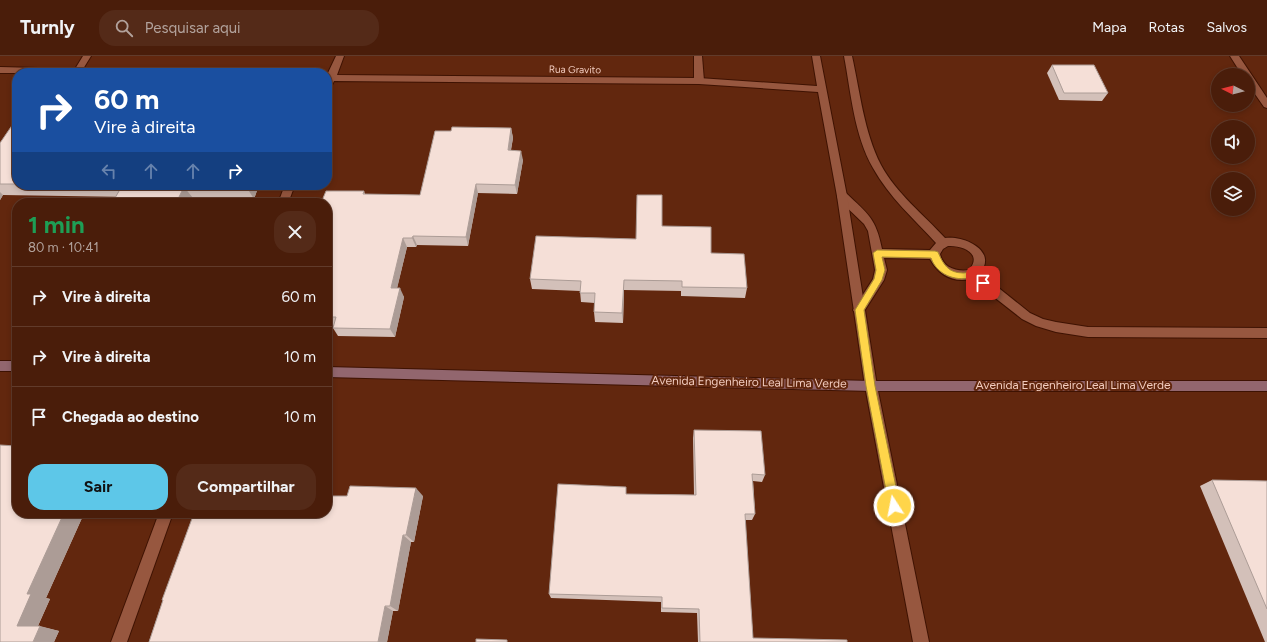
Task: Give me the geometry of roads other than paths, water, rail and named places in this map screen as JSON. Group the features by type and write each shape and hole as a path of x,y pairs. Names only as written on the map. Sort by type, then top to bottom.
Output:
{"street":[{"path":"80,68 87,56"},
{"path":"332,72 340,56"},
{"path":"698,56 699,81"},
{"path":"816,56 842,196 871,386 921,642"},
{"path":"848,56 867,146 875,163 884,179 943,243"},
{"path":"1234,56 1242,68"},
{"path":"0,70 12,70"},
{"name":"Rua Gravito","path":"332,78 699,81 823,89"},
{"path":"1255,88 1267,105"},
{"path":"842,196 868,221 873,231 880,270 878,280 859,310"},
{"path":"952,240 962,242 971,247 978,254 981,262 979,269 973,274 963,276 953,275 944,270 937,262 935,254 937,247 943,243 952,240"},
{"path":"877,253 935,254"},
{"path":"973,274 1026,316 1041,323 1064,329 1088,332 1267,333"},
{"path":"0,366 12,366"},
{"name":"Avenida Engenheiro Leal Lima Verde","path":"332,372 871,386 1267,386"},
{"path":"119,642 164,518"}]}
